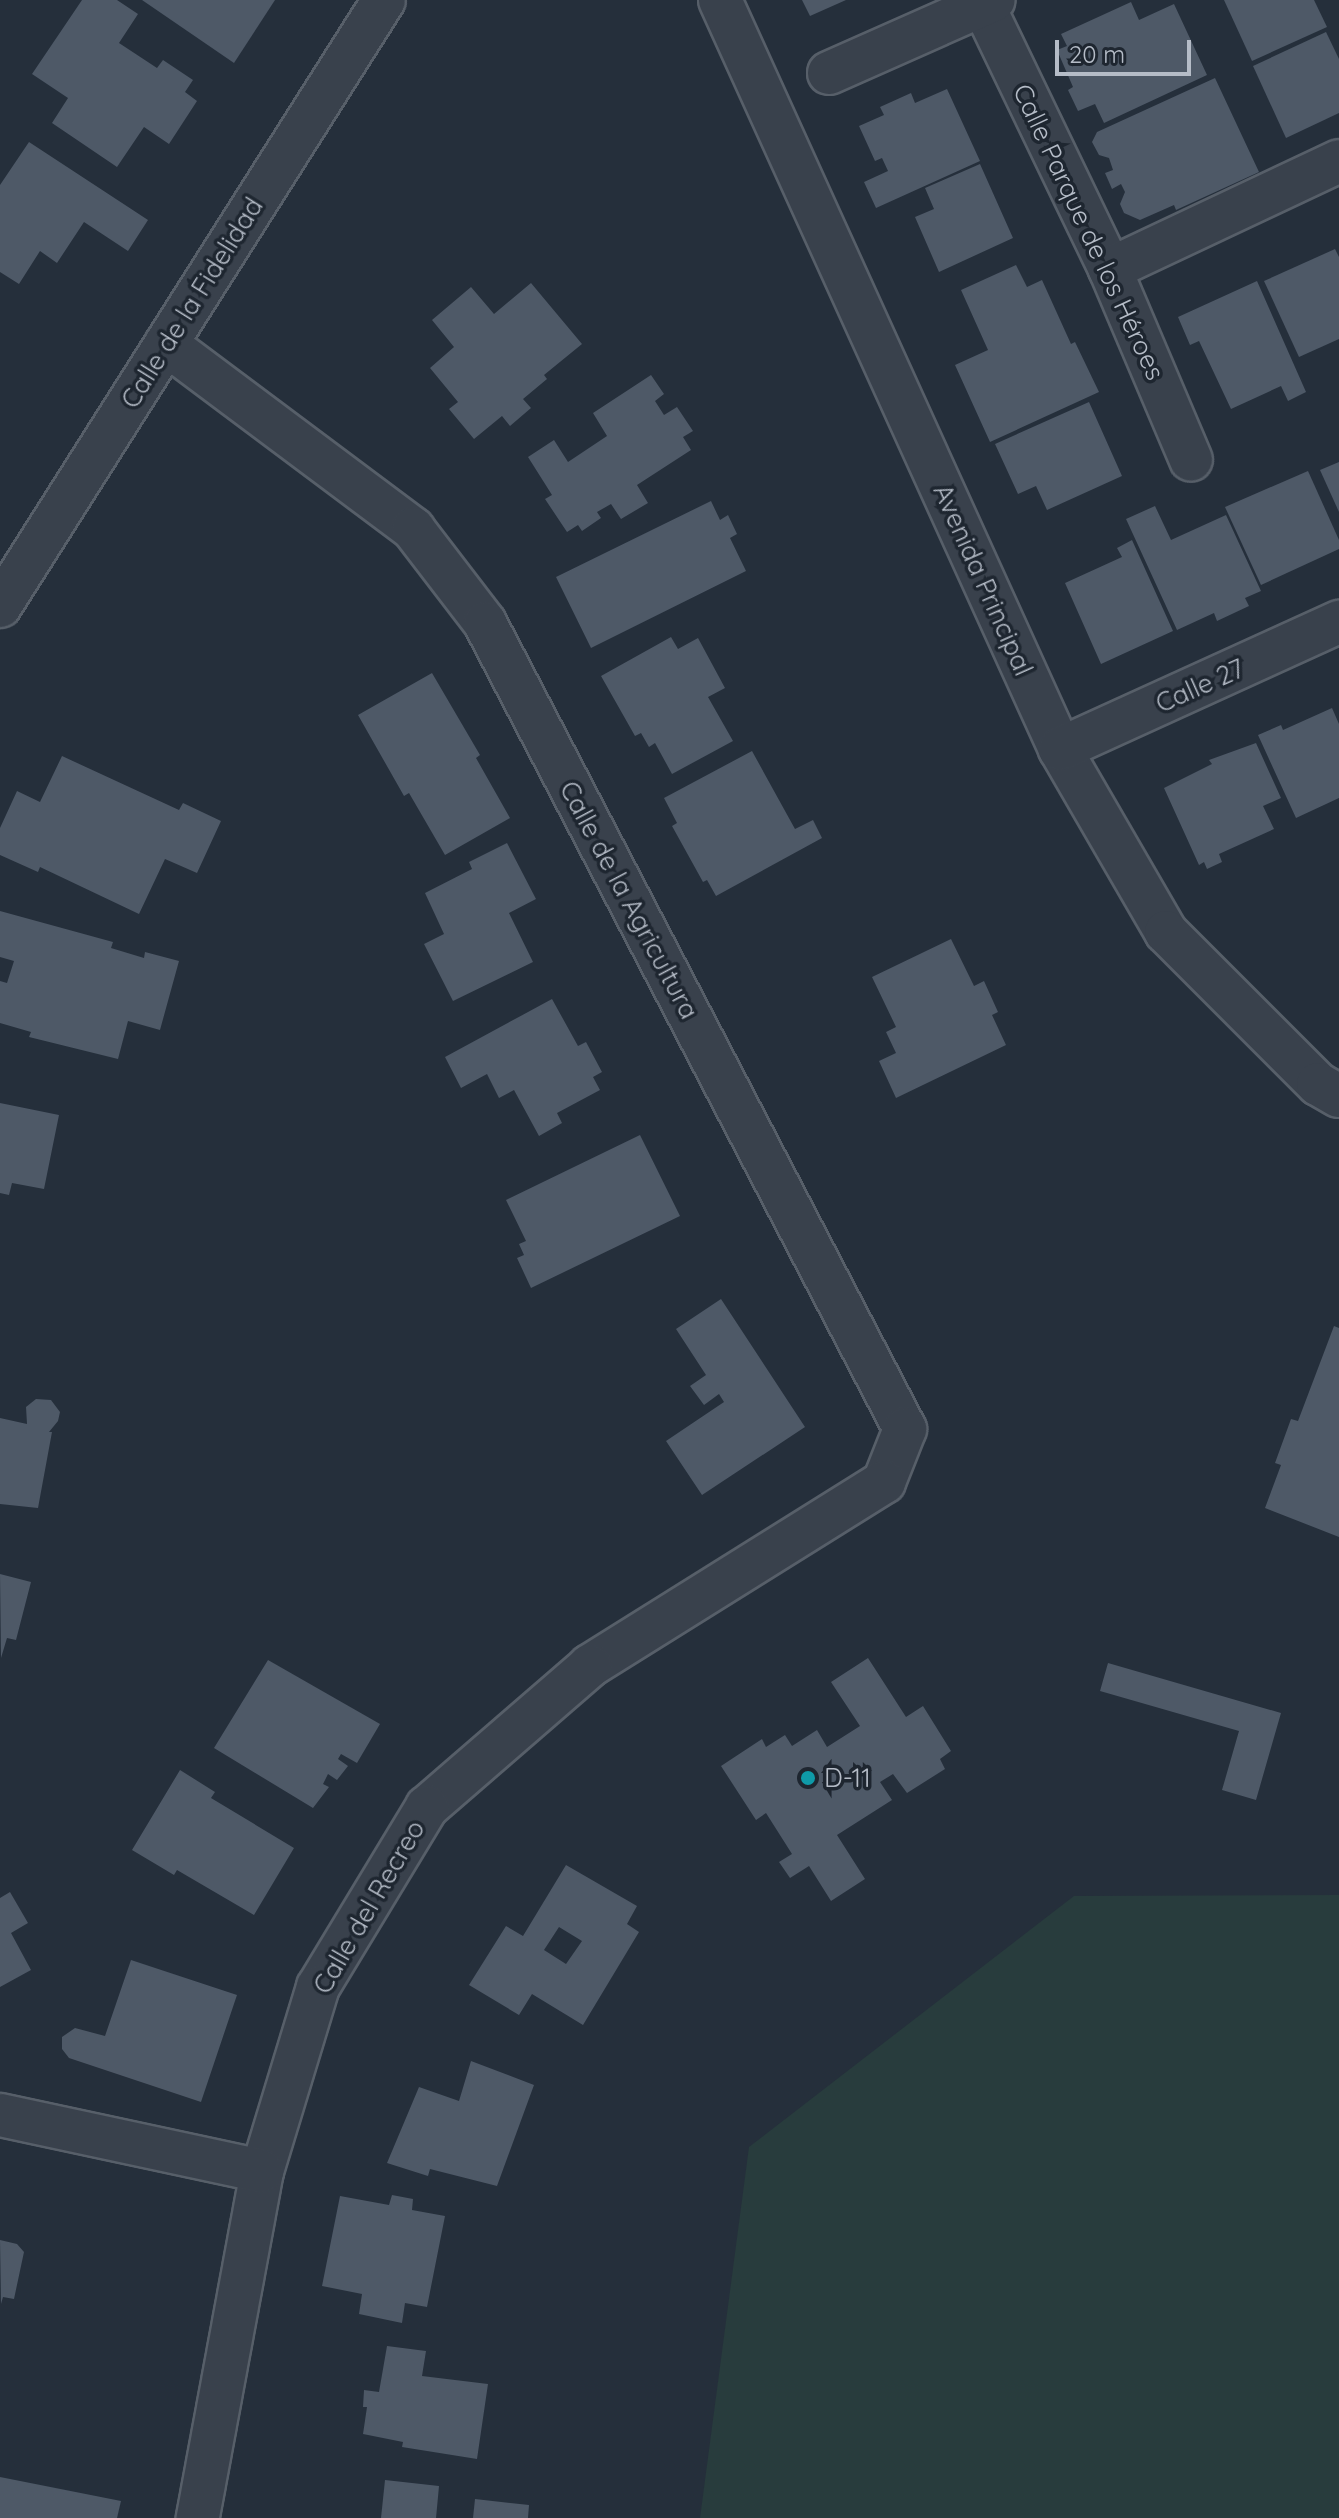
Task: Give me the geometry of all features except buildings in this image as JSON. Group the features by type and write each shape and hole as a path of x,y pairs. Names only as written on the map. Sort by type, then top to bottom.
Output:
{"street":[{"name":"Calle de la Fidelidad","path":"0,606 384,0"},
{"name":"Avenida Principal","path":"720,0 1060,749 1166,932 1318,1084 1339,1096"},
{"name":"Calle Parque de los Héroes","path":"829,73 988,2 1110,269 1191,460"},
{"path":"1110,269 1339,161"},
{"name":"Calle de la Agricultura","path":"166,344 413,529 485,623 905,1429 884,1482 810,1528"},
{"name":"Calle 27","path":"1060,749 1339,622"},
{"name":"Calle del Recreo","path":"198,2518 262,2171 318,1987 427,1807 590,1666 810,1528"},
{"path":"0,2115 262,2171"}],"green space":[{"path":"1339,1895 1339,2518 700,2518 749,2147 1074,1896"}],"place":[{"name":"D-11","path":"808,1778"}]}
